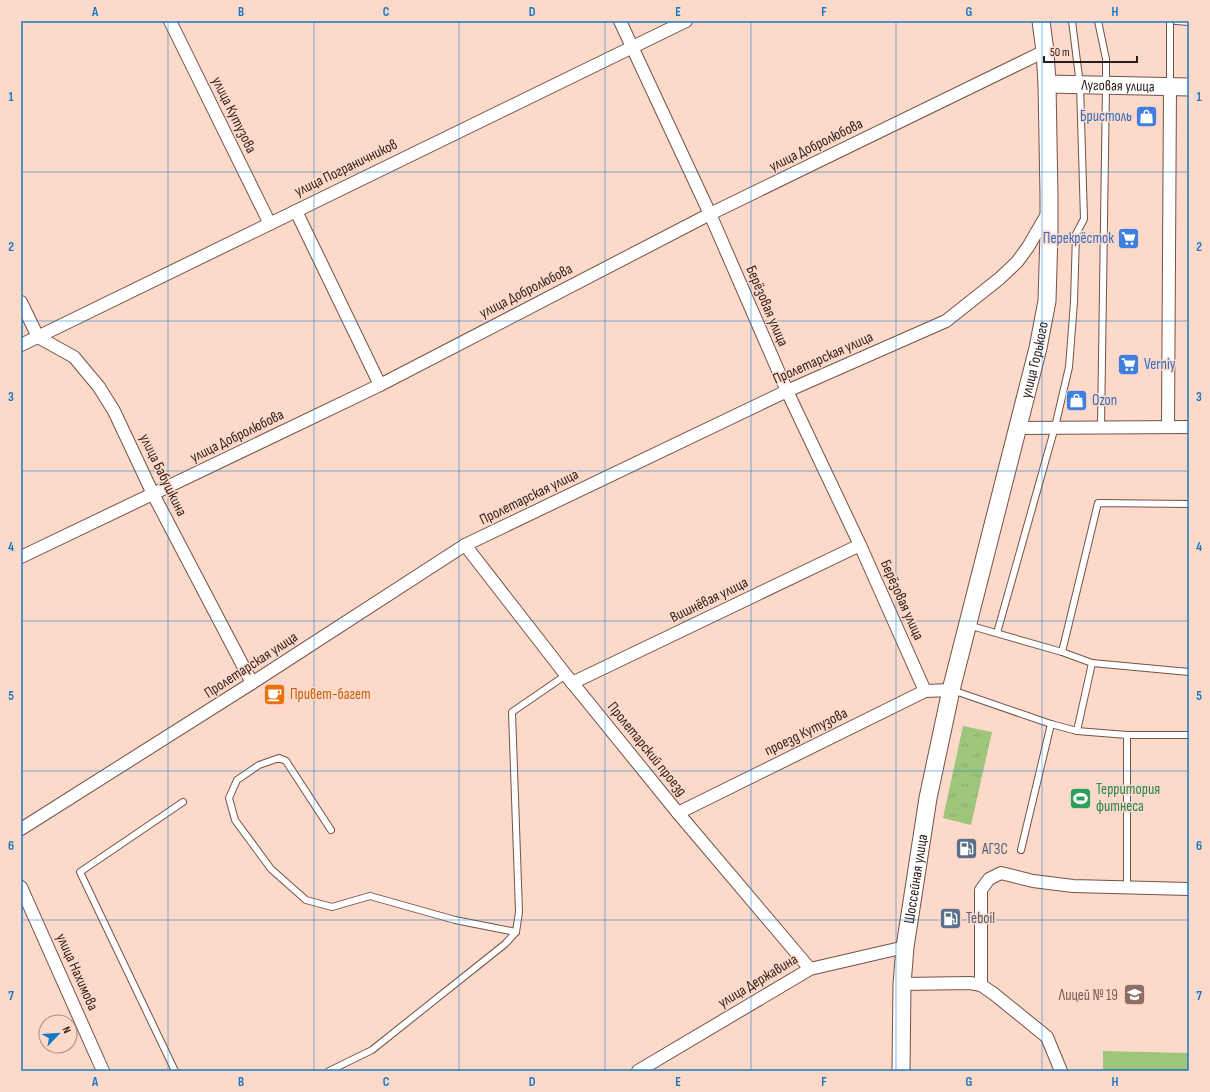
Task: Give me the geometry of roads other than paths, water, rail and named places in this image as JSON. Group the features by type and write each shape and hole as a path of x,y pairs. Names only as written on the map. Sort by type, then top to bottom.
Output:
{"main road":[{"name":"улица Горького","path":"951,690 1038,348 1047,301 1049,210 1047,84 1042,21"},
{"name":"Луговая улица","path":"1047,84 1189,87"},
{"name":"Шоссейная улица","path":"901,1071 902,984 905,947 928,798 951,690"}],"street":[{"name":"улица Кутузова","path":"170,21 270,224"},
{"name":"Берёзовая улица","path":"620,21 710,214 787,391 860,545 925,691"},
{"name":"улица Пограничников","path":"21,345 686,21"},
{"name":"улица Добролюбова","path":"21,557 380,385 710,214 1045,51"},
{"path":"1168,427 1170,86"},
{"name":"Пролетарская улица","path":"21,829 252,683 465,545 787,391 946,321 1000,279 1017,262 1049,210"},
{"path":"296,211 380,385"},
{"path":"21,302 38,337"},
{"name":"улица Бабушкина","path":"38,337 74,357 99,387 114,411 153,494 252,683"},
{"path":"1018,428 1189,427"},
{"name":"Пролетарский проезд","path":"465,545 569,679 678,813 810,969"},
{"name":"Вишнёвая улица","path":"569,679 860,545"},
{"name":"проезд Кутузова","path":"678,813 925,691 951,690"},
{"path":"981,985 981,890 989,879 1001,873 1032,880 1073,886 1189,889"},
{"name":"улица Нахимова","path":"21,887 103,1071"},
{"name":"улица Державина","path":"638,1071 810,969 905,947"},
{"path":"902,984 970,983 981,985 1047,1037 1061,1071"}],"lane":[{"path":"997,634 1055,427 1069,367 1074,302 1076,234 1084,219 1080,85 1072,21"},
{"path":"1098,21 1106,59 1101,427"},
{"path":"1170,21 1170,86"},
{"path":"1176,21 1189,22"},
{"path":"1062,652 1098,503 1189,504"},
{"path":"967,625 1062,652 1092,663 1189,672"},
{"path":"1077,731 1092,663"},
{"path":"329,1071 372,1050 505,944 516,932 519,912 512,712 569,679"},
{"path":"951,690 1077,731 1127,735 1189,734"},
{"path":"1021,850 1052,724"},
{"path":"1127,735 1127,888"},
{"path":"331,830 286,761 279,758 259,765 237,780 229,798 236,820 271,869 306,900 332,907 370,896 455,920 516,932"},
{"path":"175,1071 80,872 183,802"}],"place":[{"name":"Бристоль","path":"1147,116"},
{"name":"Перекрёсток","path":"1129,238"},
{"name":"Verniy","path":"1129,364"},
{"name":"Ozon","path":"1076,400"},
{"name":"Привет-багет","path":"275,694"},
{"name":"Территория фитнеса","path":"1081,798"},
{"name":"АГЗС","path":"966,849"},
{"name":"Teboil","path":"950,918"},
{"name":"Лицей № 19","path":"1134,995"}]}
